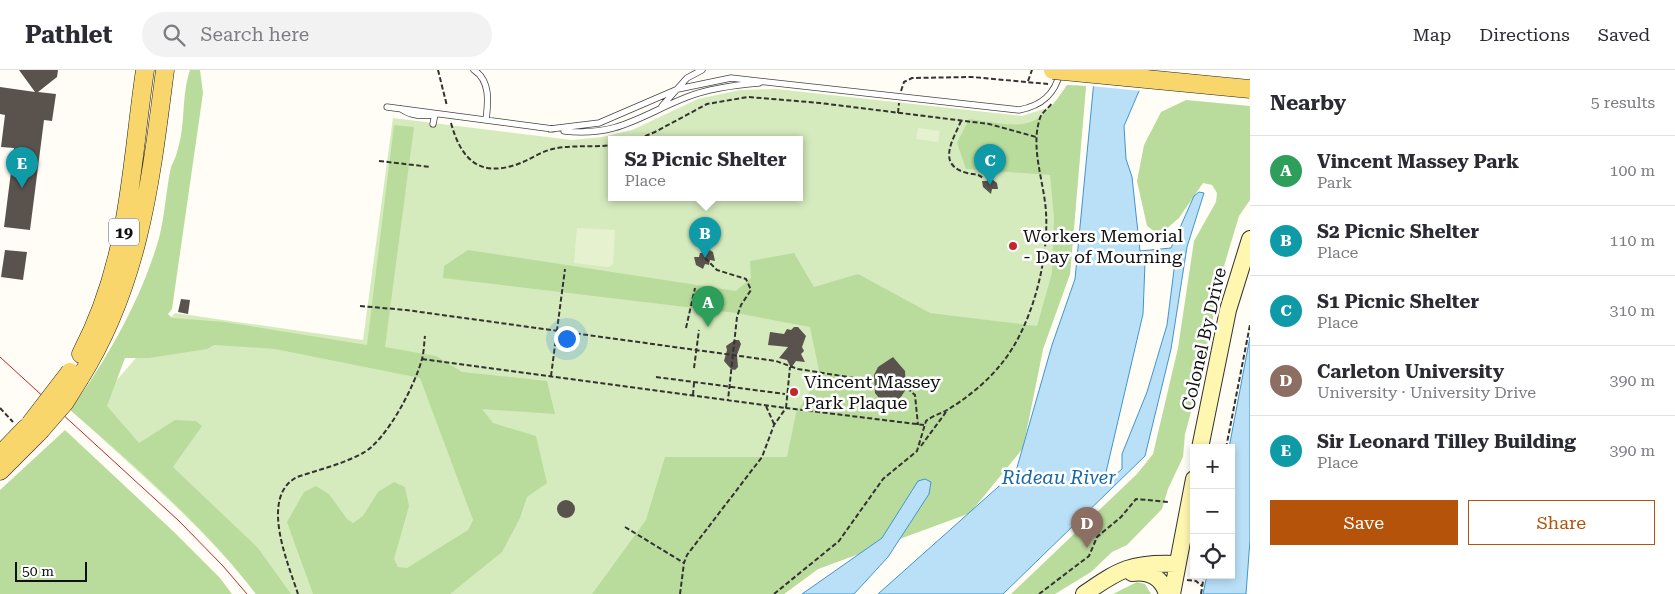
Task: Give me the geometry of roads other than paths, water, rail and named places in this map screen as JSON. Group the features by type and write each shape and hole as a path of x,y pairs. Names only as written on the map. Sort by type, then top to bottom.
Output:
{"main road":[{"name":"19","path":"0,471 75,375 111,320 129,273 139,236 153,164 165,70"},
{"path":"153,164 178,70"},
{"name":"19","path":"75,375 101,312 120,253 127,215 144,74"},
{"path":"1054,78 1250,89"},
{"name":"Colonel By Drive","path":"1201,444 1228,310 1250,239"},
{"name":"19","path":"0,454 31,429"},
{"path":"1172,594 1192,489"},
{"path":"1084,594 1120,570 1134,565 1177,564"},
{"path":"1103,581 1128,573 1143,572 1158,578 1166,594"}],"lane":[{"path":"474,70 480,76 488,94 486,120"},
{"path":"654,112 687,78 702,70"},
{"path":"550,129 578,127 608,120 678,89 730,78 1019,110 1042,102 1060,70"},
{"path":"387,107 428,110 435,114 550,129 578,132 602,131 630,124 704,91 735,85 776,82"},
{"path":"433,124 435,114"}],"water":[{"name":"Rideau River","path":"1095,70 1148,70 1124,126 1126,159 1132,177 1140,251 1171,248 1194,196 1199,192 1204,193 1187,247 1171,349 1145,456 1003,594 878,594 1016,471 1052,345 1075,279","holes":["1170,255 1175,262 1167,325 1147,392 1122,454 1122,469 1103,485 1143,314 1145,263"]},
{"path":"1250,337 1250,540 1246,594 1203,594 1206,579 1235,579 1235,444 1230,444"},
{"path":"925,479 931,482 929,494 888,557 854,594 802,594 882,538 918,481"}],"tram line":[{"path":"0,357 179,521 223,566 247,594"}],"place":[{"name":"S1 Picnic Shelter","path":"990,185"},
{"name":"Sir Leonard Tilley Building","path":"22,188"},
{"name":"Workers Memorial - Day of Mourning","path":"1013,246"},
{"name":"S2 Picnic Shelter","path":"705,258"},
{"name":"Vincent Massey Park","path":"708,327"},
{"name":"Vincent Massey Park Plaque","path":"794,392"},
{"name":"Carleton University","path":"1087,548"}]}
